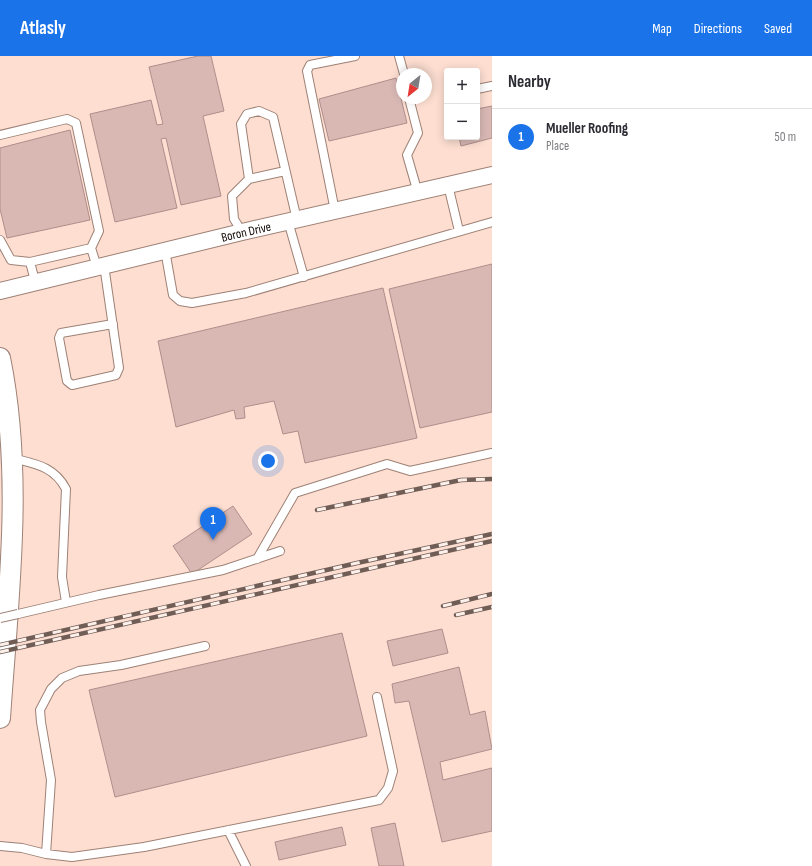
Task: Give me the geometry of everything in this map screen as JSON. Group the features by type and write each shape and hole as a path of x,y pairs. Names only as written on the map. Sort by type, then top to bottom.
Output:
{"street":[{"name":"Boron Drive","path":"0,291 292,220 418,193 492,175"},
{"path":"0,718 12,511 11,458 5,438 1,367"}],"lane":[{"path":"334,211 307,71 310,65 355,56"},
{"path":"400,56 403,68"},
{"path":"480,88 492,86"},
{"path":"411,104 418,133 407,155 418,193"},
{"path":"249,178 241,124 247,114 258,111 273,118 285,171 292,220 304,277"},
{"path":"0,135 67,119 76,123 99,230 91,248"},
{"path":"242,232 234,219 232,196 249,178 285,171"},
{"path":"448,185 459,231"},
{"path":"165,250 173,295 180,301 192,303 208,301 304,277 492,222"},
{"path":"0,240 11,260 30,262 91,248"},
{"path":"91,248 101,266 112,324 119,368 116,375 72,385 67,381 59,338 61,333 112,324"},
{"path":"30,262 35,282"},
{"path":"257,559 295,493 387,464 410,472 492,453"},
{"path":"11,458 39,465 53,472 60,478 66,489 62,576 66,602"},
{"path":"0,618 66,602 223,570 280,551"},
{"path":"46,854 51,780 40,722 40,710 51,689 62,678 79,672 121,665 205,646"},
{"path":"0,846 22,848 46,854 72,857 144,847 379,800 388,788 393,771 377,697"},
{"path":"228,830 246,866"}],"building":[{"path":"198,56 211,56 224,111 203,116 221,196 181,205 166,138 161,139 177,208 115,222 90,114 151,100 157,125 163,124 149,67"},
{"path":"396,78 396,104 402,104 407,123 329,141 319,99"},
{"path":"492,106 492,138 461,146 460,140 480,140 480,108"},
{"path":"70,130 90,220 7,238 0,209 0,148"},
{"path":"492,264 492,412 420,428 389,289"},
{"path":"383,288 417,438 305,463 298,431 283,434 274,401 244,407 245,418 236,419 234,410 176,427 158,341"},
{"path":"233,506 252,534 192,574 173,546"},
{"path":"442,629 448,653 393,666 387,641"},
{"path":"342,633 367,736 115,797 89,690"},
{"path":"459,667 470,715 485,711 492,749 440,762 443,780 492,768 492,831 442,842 409,701 395,703 392,684"},
{"path":"395,823 404,866 379,866 371,828"},
{"path":"342,827 346,845 279,860 275,842"}],"railway":[{"path":"317,510 461,480 492,479"},
{"path":"0,645 357,563 492,534"},
{"path":"0,652 492,541"},
{"path":"443,606 492,594"},
{"path":"456,615 492,607"}],"place":[{"name":"Mueller Roofing","path":"213,540"}]}
